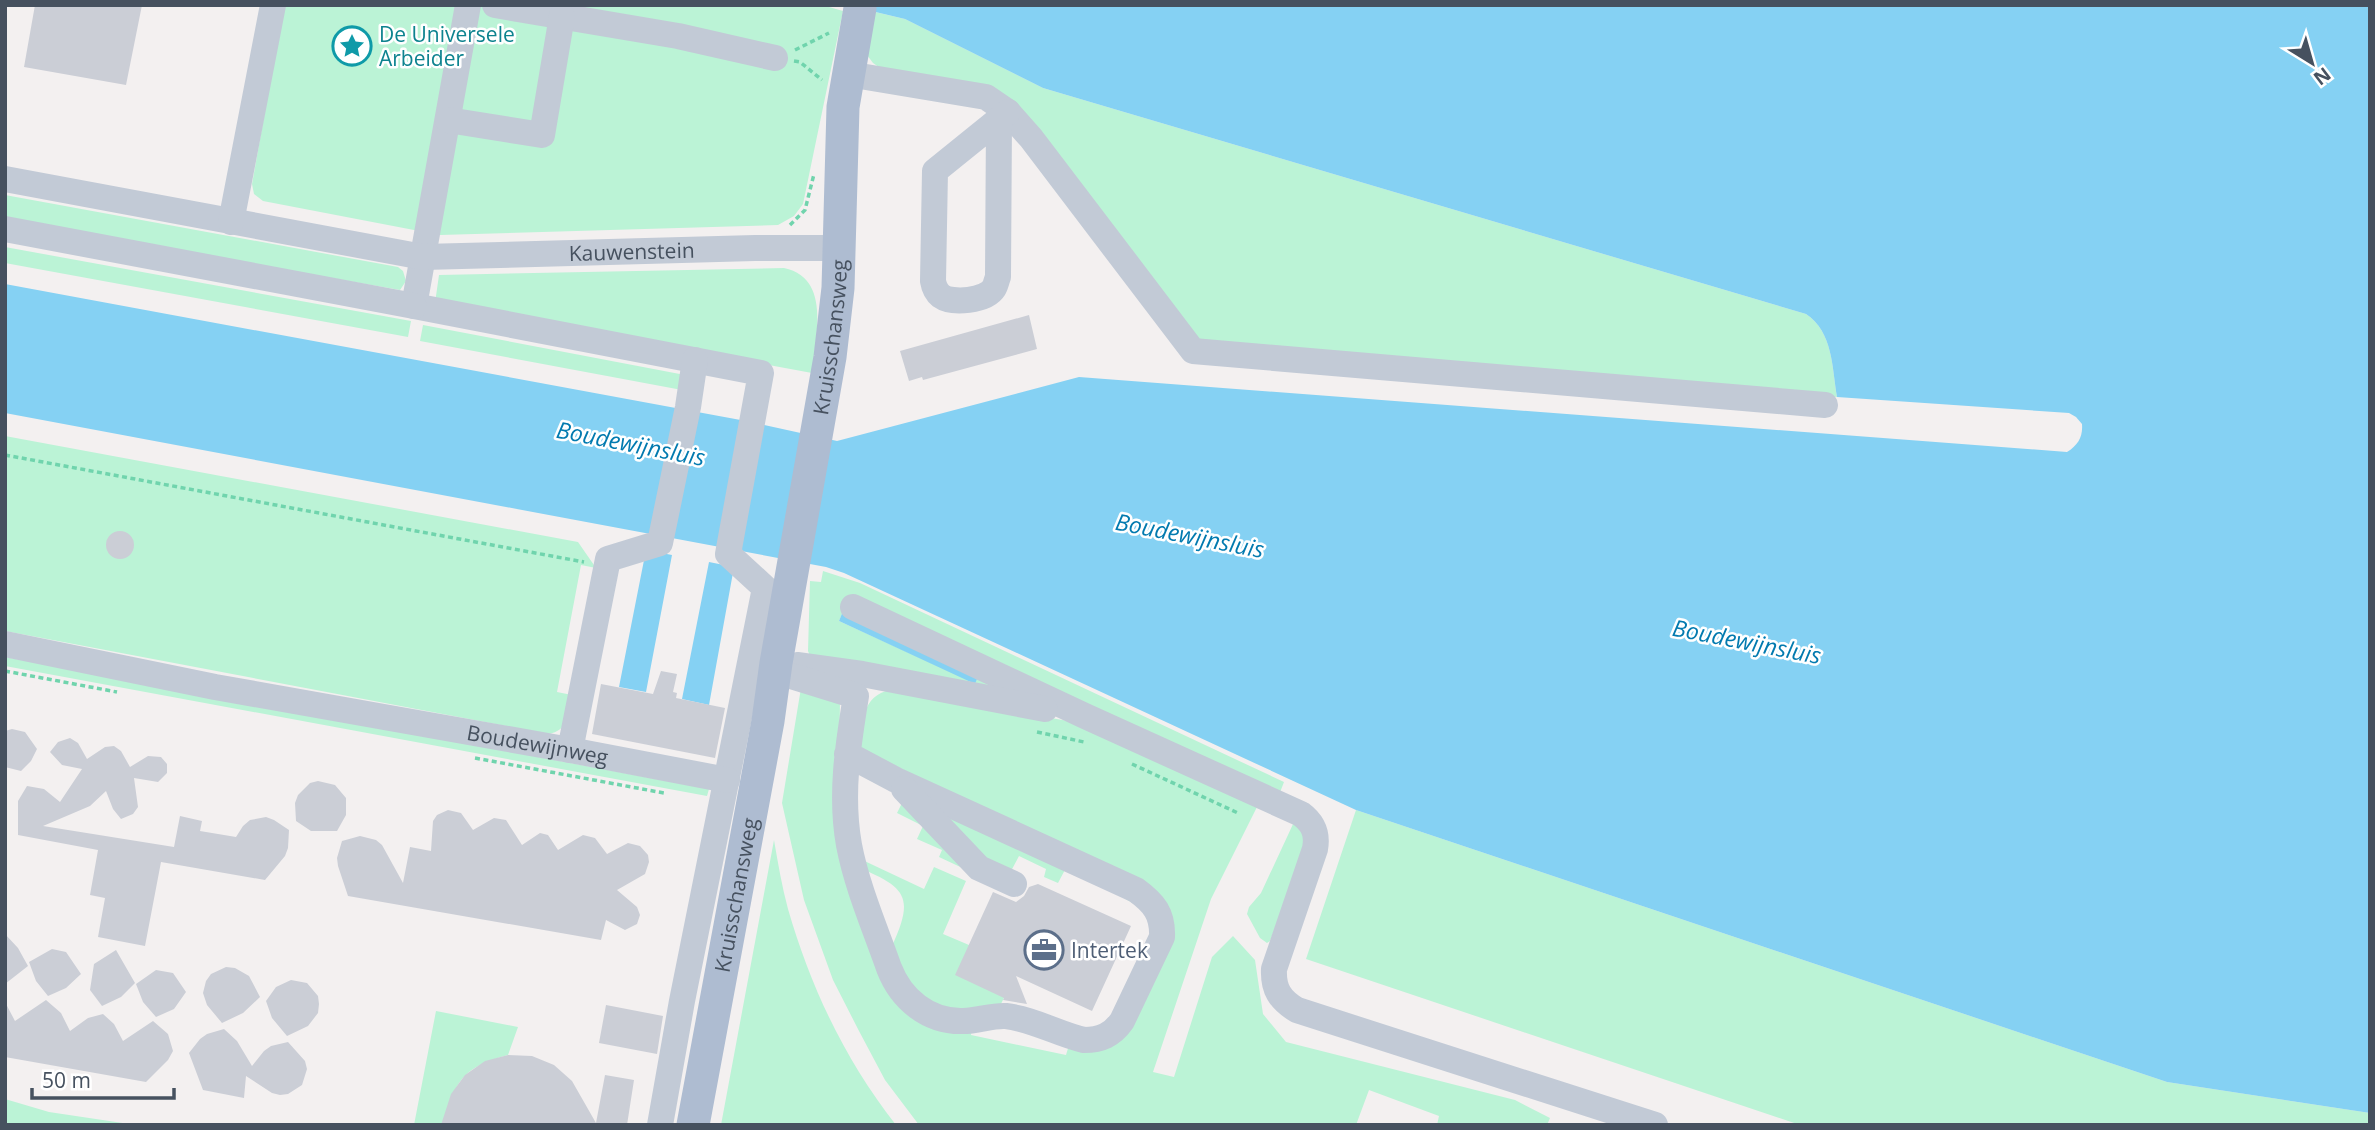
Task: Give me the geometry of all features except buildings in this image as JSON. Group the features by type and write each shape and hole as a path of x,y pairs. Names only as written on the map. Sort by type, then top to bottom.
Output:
{"main road":[{"name":"Kruisschansweg","path":"693,1125 759,771 834,328 839,248 841,128 837,80 860,8"}],"street":[{"path":"231,222 273,5"},
{"path":"414,306 468,5"},
{"path":"495,5 678,36 775,58"},
{"path":"448,120 542,135 562,16"},
{"path":"837,80 973,93 998,103 1003,116 998,277 995,288 988,294 977,299 950,300 942,297 935,289 933,281 935,171 1003,116"},
{"path":"1003,116 1031,138 1192,351 1825,405"},
{"name":"Kauwenstein","path":"5,179 423,257 839,248"},
{"path":"5,229 761,373 728,554 765,588 660,1125"},
{"path":"570,750 608,559 660,543 695,360"},
{"path":"853,607 1301,814 1310,821 1317,840 1315,849 1274,969 1273,984 1287,1004 1297,1010 1655,1125"},
{"name":"Boudewijnweg","path":"5,644 215,687 727,780"},
{"path":"775,667 862,674 1085,716"},
{"path":"775,667 856,696 847,754 849,844 855,869 895,982 914,1004 937,1017 951,1020 1006,1016 1084,1040 1096,1040 1115,1030 1122,1021 1162,937 1163,923 1151,901 1136,890 896,780 847,754"},
{"path":"896,780 979,868 1014,884"}],"path":[{"path":"775,58 808,46 844,25 860,8"},
{"path":"775,58 800,62 821,78 837,80"},
{"path":"786,226 800,217 805,210 815,167"},
{"path":"5,455 607,566"},
{"path":"1030,731 1096,747"},
{"path":"1132,764 1240,814"}],"green space":[{"path":"284,5 822,5 843,11 803,204 794,216 778,225 440,235 263,201 254,194 252,184"},
{"path":"871,11 905,19 1043,88 1806,314 1822,330 1826,340 1837,397 1197,344 1012,101 883,70 867,55"},
{"path":"5,195 398,267 403,271 406,281 400,290 5,221"},
{"path":"5,247 411,321 408,337 5,263"},
{"path":"784,268 799,274 809,284 815,296 817,327 812,373 435,303 439,275"},
{"path":"423,325 685,375 682,390 420,341"},
{"path":"5,436 578,542 596,568 581,565 557,692 572,695 564,725 548,734 5,631"},
{"path":"823,571 860,583 1284,782 1279,795 848,599 839,621 975,683 979,674 1015,691 810,656 810,581 821,582"},
{"path":"5,657 709,789 707,796 5,666"},
{"path":"802,682 840,698 839,789 889,986 972,1025 971,1035 1066,1055 1069,1045 1103,1046 1170,925 916,776 860,748 862,720 869,704 881,693 890,690 1080,723 1258,805 1211,899 1153,1072 1174,1077 1212,957 1233,936 1255,960 1263,1014 1286,1042 1515,1100 1550,1118 1547,1125 1437,1125 1439,1116 1369,1090 1356,1125 919,1125 885,1080 859,1031 833,980 804,900 782,803"},
{"path":"904,799 971,872 939,857 942,850 917,839 923,826 897,813"},
{"path":"937,806 1067,866 1058,883 1044,877 1046,869 1019,856 1011,871 988,862"},
{"path":"1356,810 2167,1082 2370,1113 2370,1125 1800,1125 1306,959"},
{"path":"1294,822 1308,840 1267,943 1260,938 1247,914 1249,907 1261,893"},
{"path":"774,840 788,909 807,967 845,1049 896,1125 721,1125"},
{"path":"856,857 924,889 934,867 966,881 943,934 969,945 1015,975 1000,1006 949,1011 913,991 892,946 903,916 902,896 888,882 860,868"},
{"path":"436,1011 518,1027 508,1055 480,1065 463,1078 452,1097 444,1125 414,1125"},
{"path":"5,1099 49,1112 136,1125 5,1125"}],"water":[{"name":"Boudewijnsluis","path":"846,5 2370,5 2370,1113 2167,1082 1356,810 826,567 5,413 5,284 746,421 837,441 1079,377 2067,452 2081,437 2082,424 2069,413 1837,397 1826,340 1822,330 1806,314 1043,88 905,19"},
{"path":"646,550 672,555 646,692 619,687"},
{"path":"709,562 734,567 709,705 682,699"},
{"path":"843,611 979,674 975,684 839,621"}],"place":[{"name":"De Universele Arbeider","path":"352,46"},
{"name":"Intertek","path":"1044,950"}]}
